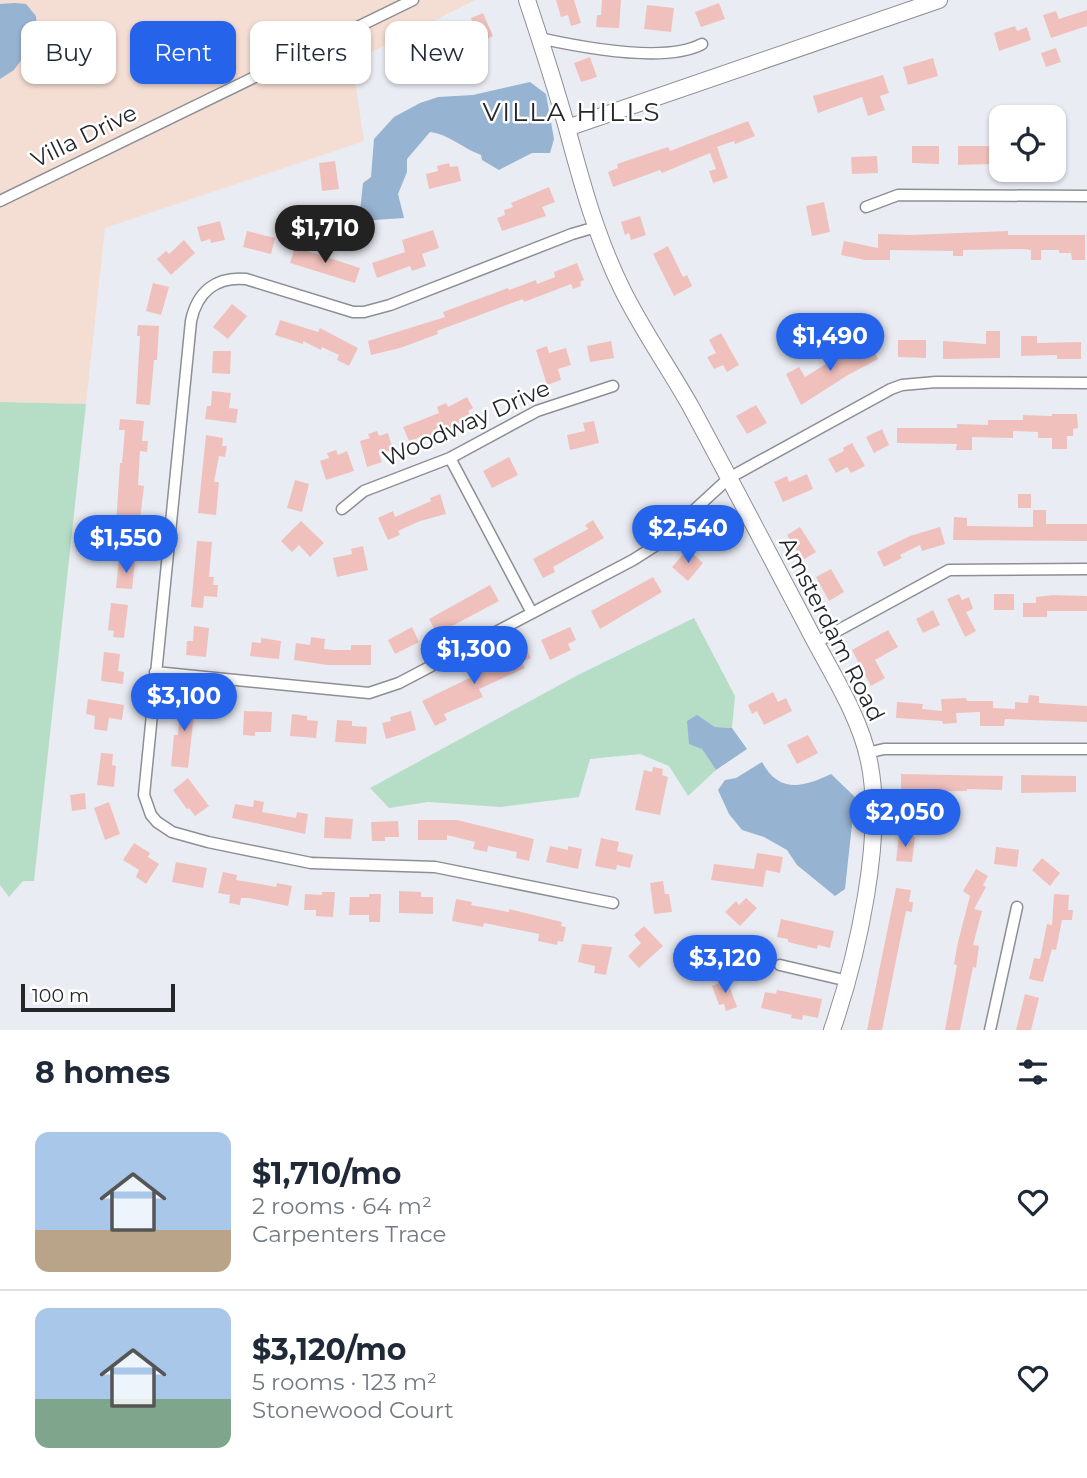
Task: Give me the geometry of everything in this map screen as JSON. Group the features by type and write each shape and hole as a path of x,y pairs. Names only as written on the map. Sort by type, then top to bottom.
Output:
{"main road":[{"name":"Amsterdam Road","path":"527,0 567,128 581,184 606,256 625,295 729,478 854,718 867,753 873,791 873,831 863,906 848,981 832,1030"},
{"path":"567,128 939,0"}],"street":[{"name":"Villa Drive","path":"0,201 413,0"},
{"path":"539,38 613,50 656,53 690,51 702,44"},
{"path":"866,207 898,195 1087,196"},
{"path":"596,227 390,305 364,312 346,310 246,279 227,279 206,289 198,299 191,321 144,795 151,815 172,832 311,863 435,867 613,904"},
{"path":"155,672 344,691 379,691 399,683 655,546 729,478 902,385 936,382 1087,383"},
{"name":"Woodway Drive","path":"342,509 364,491 450,457 537,411 613,386"},
{"path":"450,457 532,613"},
{"path":"815,643 949,570 1087,569"},
{"path":"867,753 884,749 1087,749"},
{"path":"990,1030 1017,907"},
{"path":"780,965 848,981"}],"shaded area":[{"path":"0,0 475,0 433,21 385,21 385,45 371,52 371,21 250,21 250,84 355,84 364,141 105,228 86,404 0,402"}],"green space":[{"path":"0,402 86,404 34,881 23,881 9,897 0,885"},
{"path":"694,618 735,696 732,728 715,727 697,716 702,749 716,770 688,796 669,766 640,754 590,759 579,797 501,807 428,802 389,808 370,788 578,675"}],"water":[{"path":"0,4 26,4 36,16 36,21 21,21 21,60 14,70 0,79"},
{"path":"530,82 546,94 554,139 550,153 532,153 499,170 482,160 481,155 430,132 407,159 407,172 398,194 404,218 359,221 363,183 371,177 374,139 394,117 438,97 473,95"},
{"path":"697,715 715,727 732,728 747,749 716,770 702,749 689,744 687,721"},
{"path":"762,762 776,779 793,785 811,782 831,774 855,797 845,889 835,896 797,865 787,850 764,837 742,830 729,814 718,790 725,780 736,778"}],"building":[{"path":"556,0 574,0 581,23 571,26 568,15 561,17"},
{"path":"602,0 621,0 619,28 596,27 597,15 601,15"},
{"path":"719,3 725,19 701,27 695,12"},
{"path":"647,5 674,8 671,32 644,29"},
{"path":"1087,10 1087,26 1051,38 1043,15 1056,11 1059,19"},
{"path":"483,13 486,21 472,21 471,18"},
{"path":"488,24 493,36 488,38"},
{"path":"1015,26 1017,31 1027,27 1031,40 999,51 994,33"},
{"path":"1056,48 1061,62 1046,67 1041,53"},
{"path":"590,57 597,77 581,82 574,63"},
{"path":"933,58 938,76 908,85 903,67"},
{"path":"883,75 889,93 880,96 885,110 868,116 862,97 818,113 813,96"},
{"path":"748,121 755,136 735,144 734,141 717,147 728,178 713,183 709,171 716,169 710,153 662,173 660,170 613,187 608,172 618,168 617,164 668,147 670,151"},
{"path":"912,146 939,146 939,164 912,163"},
{"path":"958,146 989,146 989,164 958,165"},
{"path":"877,156 878,173 852,174 851,157"},
{"path":"335,161 339,189 322,191 319,163"},
{"path":"449,163 450,167 458,166 461,181 429,189 426,174 438,171 437,166"},
{"path":"549,187 555,202 542,207 546,216 502,231 497,218 505,215 504,210 513,207 511,203"},
{"path":"824,202 830,232 812,236 806,206"},
{"path":"640,216 646,235 631,240 629,233 625,235 621,222"},
{"path":"220,221 225,240 211,243 210,239 201,242 197,227"},
{"path":"433,230 439,248 422,254 426,266 412,271 410,266 377,278 372,263 405,252 402,240"},
{"path":"247,231 275,238 271,254 243,247"},
{"path":"1008,231 1008,235 1085,235 1085,260 1072,260 1071,253 1059,253 1059,250 1041,250 1041,260 1031,260 1031,250 1022,249 963,250 963,256 953,256 953,251 890,250 890,260 865,260 841,255 844,241 878,248 878,234"},
{"path":"184,240 195,253 171,275 157,259 166,251 169,254"},
{"path":"668,246 683,277 687,275 692,286 674,296 653,254"},
{"path":"295,247 360,268 355,283 290,263"},
{"path":"577,263 584,280 580,282 581,286 573,289 571,284 524,302 523,299 400,348 371,355 368,341 445,317 443,312 508,288 509,290 536,280 537,284 555,277 554,272"},
{"path":"153,283 169,287 161,315 146,311"},
{"path":"232,304 247,316 228,339 213,327"},
{"path":"280,320 318,332 320,328 358,348 349,366 337,360 339,355 322,347 321,350 303,341 303,344 275,335"},
{"path":"138,325 159,326 150,405 136,404 140,336 137,336"},
{"path":"986,331 1000,331 1000,358 943,359 943,341 986,344"},
{"path":"721,333 739,365 727,372 723,365 714,369 707,357 716,353 709,340"},
{"path":"1021,336 1037,336 1037,343 1081,342 1081,359 1057,359 1057,355 1021,356"},
{"path":"898,340 926,340 926,358 898,357"},
{"path":"611,341 614,358 590,362 587,346"},
{"path":"870,343 878,359 801,405 786,374 799,367 805,377 837,357 838,359"},
{"path":"547,346 549,353 566,348 571,365 558,369 561,380 547,385 536,350"},
{"path":"213,351 231,351 230,374 212,373"},
{"path":"212,391 231,393 229,408 238,409 236,423 205,419 207,406 211,406"},
{"path":"467,397 473,408 468,411 472,420 448,432 409,441 403,427 439,413 437,407 446,403 448,407"},
{"path":"756,405 767,423 747,434 736,416"},
{"path":"1077,414 1078,428 1073,429 1073,436 1067,436 1067,449 1052,449 1052,438 1038,438 1038,432 1013,431 1013,438 972,437 972,450 956,450 957,444 897,443 897,428 957,428 957,424 988,425 988,420 1023,420 1023,415"},
{"path":"120,419 144,421 142,441 148,441 147,452 140,451 138,485 144,486 137,544 122,542 123,524 116,524 125,430 119,430"},
{"path":"594,421 599,443 570,450 567,435 585,431 583,423"},
{"path":"882,429 889,445 874,453 866,437"},
{"path":"377,431 379,436 388,433 393,450 379,454 382,462 367,467 360,441 370,438 368,434"},
{"path":"206,435 223,438 222,446 227,446 225,457 219,456 214,482 219,482 216,515 198,513"},
{"path":"852,443 865,466 851,473 847,467 836,473 828,459 844,451 843,448"},
{"path":"336,450 338,455 347,451 354,471 326,480 320,461 329,458 327,453"},
{"path":"509,457 518,475 492,488 483,471"},
{"path":"807,474 813,489 783,502 774,482 787,476 789,482"},
{"path":"295,480 309,484 302,512 287,508"},
{"path":"440,494 446,514 420,521 398,531 400,535 388,540 378,518 393,511 395,517 431,501 430,498"},
{"path":"1018,494 1031,494 1031,508 1018,508"},
{"path":"1033,510 1046,510 1046,524 1087,524 1087,541 953,540 954,517 967,518 967,526 1033,527"},
{"path":"593,520 604,538 553,567 555,572 543,578 533,559 588,529 585,525"},
{"path":"301,521 324,543 310,557 299,545 292,552 281,541"},
{"path":"800,527 816,552 803,560 787,535"},
{"path":"940,527 945,544 922,551 920,545 884,567 877,552 910,536"},
{"path":"197,541 212,542 209,577 214,577 213,585 218,585 217,597 204,596 203,608 191,607"},
{"path":"363,546 368,570 337,577 333,558 352,554 351,549"},
{"path":"688,549 703,563 688,581 672,567"},
{"path":"119,560 135,561 132,589 116,588"},
{"path":"831,569 844,592 829,601 816,577"},
{"path":"653,577 662,592 600,629 591,611"},
{"path":"490,585 499,601 437,634 429,619"},
{"path":"959,594 962,600 969,597 973,609 966,612 976,631 965,637 947,599"},
{"path":"994,594 1014,594 1014,610 994,610"},
{"path":"1087,596 1087,611 1047,611 1047,617 1023,617 1023,603 1036,603 1036,597"},
{"path":"111,603 128,605 124,638 113,637 114,631 108,630"},
{"path":"933,610 940,625 923,633 916,619"},
{"path":"194,626 209,628 206,657 186,655 187,641 193,641"},
{"path":"412,627 419,642 395,654 388,640"},
{"path":"570,627 576,640 568,644 571,650 550,660 541,640"},
{"path":"888,630 898,647 875,660 885,678 871,686 852,650"},
{"path":"311,637 325,639 324,649 351,650 351,645 371,645 371,665 327,665 294,660 296,643 310,645"},
{"path":"261,638 281,641 279,659 250,656 252,642 261,643"},
{"path":"524,645 531,658 522,662 525,668 479,689 483,697 444,714 447,720 435,726 422,701 498,664 496,659"},
{"path":"104,652 120,654 118,671 124,672 123,684 101,681"},
{"path":"773,692 778,702 786,698 792,711 764,725 757,711 752,714 748,705"},
{"path":"181,695 196,696 188,768 171,766 174,735 178,735"},
{"path":"1029,695 1039,696 1039,703 1087,706 1087,722 1005,719 1004,726 980,726 980,712 956,713 957,723 943,724 942,721 896,718 897,702 923,704 922,709 942,711 941,699 966,698 967,701 993,701 993,708 1015,709 1015,702 1028,703"},
{"path":"88,699 124,705 122,720 109,718 107,731 94,729 95,716 86,714"},
{"path":"244,711 272,712 271,732 255,732 255,736 243,735"},
{"path":"411,711 416,730 386,739 382,723 391,721 390,717"},
{"path":"292,714 318,721 316,738 290,736"},
{"path":"337,720 352,721 352,726 367,727 366,744 335,742"},
{"path":"808,735 818,753 797,764 787,745"},
{"path":"101,753 113,754 112,765 116,766 114,787 97,785"},
{"path":"653,767 663,769 662,775 668,777 660,815 635,810 644,770 652,772"},
{"path":"901,774 1003,776 1002,790 901,792"},
{"path":"1021,775 1076,776 1076,792 1021,793"},
{"path":"188,778 209,806 195,816 173,790"},
{"path":"85,793 86,809 72,811 70,795"},
{"path":"254,800 264,802 262,812 296,818 297,812 308,814 305,834 232,818 235,804 253,807"},
{"path":"109,802 120,834 105,840 94,808"},
{"path":"325,817 353,819 351,839 324,838"},
{"path":"418,820 457,820 534,839 529,861 516,858 517,852 488,846 487,852 473,849 475,842 447,835 447,840 418,840"},
{"path":"398,821 399,837 372,841 371,822"},
{"path":"899,835 915,837 912,862 896,861"},
{"path":"601,838 619,842 617,851 633,855 630,868 617,865 616,870 595,866"},
{"path":"134,843 150,853 148,857 159,864 146,884 136,877 139,870 123,860"},
{"path":"550,846 568,850 568,846 582,849 578,869 546,862"},
{"path":"996,847 1019,850 1017,867 994,864"},
{"path":"757,853 783,857 780,873 766,870 763,887 711,880 714,864 754,869"},
{"path":"1042,858 1060,873 1050,886 1032,870"},
{"path":"176,862 207,868 203,888 172,882"},
{"path":"976,869 988,876 983,885 986,887 974,909 982,911 973,945 979,946 976,968 973,967 960,1030 945,1030 957,965 954,964 958,942 970,896 963,891"},
{"path":"223,872 237,875 236,880 276,887 277,883 292,886 288,906 249,898 241,898 240,905 229,903 230,895 218,893"},
{"path":"663,881 665,894 669,894 672,912 654,914 650,883"},
{"path":"896,888 911,890 909,902 913,902 912,912 906,911 882,1030 867,1030"},
{"path":"399,891 421,892 421,897 433,897 433,914 399,913"},
{"path":"322,892 335,892 333,917 316,916 316,910 304,910 305,894 322,895"},
{"path":"369,894 381,894 380,922 369,922 369,915 349,915 350,897 369,897"},
{"path":"1054,894 1069,895 1068,910 1073,910 1072,920 1062,920 1056,950 1052,949 1043,982 1029,979 1034,958 1040,959 1047,924 1052,925"},
{"path":"746,898 757,908 740,926 725,912 736,901 739,905"},
{"path":"456,899 472,902 471,905 509,912 509,909 562,922 561,926 566,927 563,942 558,941 557,945 538,941 539,934 484,923 483,927 452,921"},
{"path":"781,919 834,931 830,948 818,945 817,949 777,937"},
{"path":"644,926 663,946 639,968 628,956 641,943 634,935"},
{"path":"730,942 747,945 741,972 724,968"},
{"path":"582,944 612,947 606,975 594,973 595,966 578,962"},
{"path":"727,980 737,1007 726,1011 724,1004 719,1005 712,986"},
{"path":"777,990 822,999 818,1018 803,1015 802,1020 761,1008 765,992 776,994"},
{"path":"1025,994 1039,998 1031,1030 1016,1030"}],"district":[{"name":"VILLA HILLS","path":"572,112"}]}
